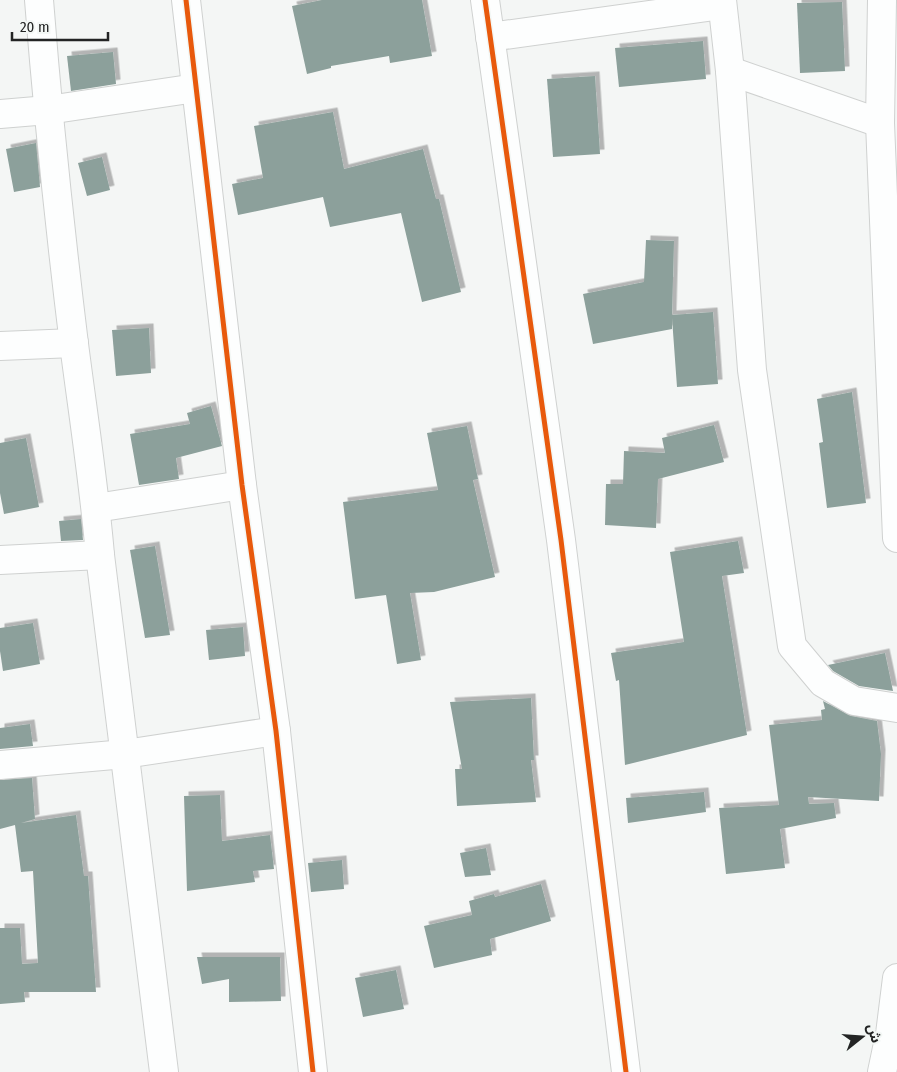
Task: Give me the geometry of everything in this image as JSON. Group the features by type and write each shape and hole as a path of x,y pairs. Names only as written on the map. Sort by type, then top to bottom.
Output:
{"street":[{"path":"39,0 48,110 74,344 96,508 100,555 164,1072"},
{"path":"186,0 242,485 276,732 313,1072"},
{"path":"485,0 561,540 626,1072"},
{"path":"882,0 880,123 897,538"},
{"path":"490,36 722,2 730,72 752,370 792,646 823,683 854,701 897,708"},
{"path":"730,72 880,123"},
{"path":"0,114 48,110 196,88"},
{"path":"0,346 74,344"},
{"path":"96,508 242,485"},
{"path":"0,560 100,555"},
{"path":"0,765 124,754 276,732"},
{"path":"882,1072 890,1034 897,978"}],"building":[{"path":"322,0 422,0 432,56 390,63 389,56 331,66 331,68 307,74 292,6"},
{"path":"842,2 845,71 800,73 797,3"},
{"path":"703,41 706,79 619,87 615,48"},
{"path":"113,52 116,84 71,91 67,56"},
{"path":"595,76 600,154 553,157 547,79"},
{"path":"333,112 344,169 423,149 436,199 439,199 461,292 422,302 401,213 330,227 323,197 238,215 232,184 263,178 254,126"},
{"path":"36,143 40,187 14,192 6,149"},
{"path":"102,157 110,190 87,196 78,163"},
{"path":"646,240 674,241 672,315 713,312 718,384 677,387 672,318 672,329 593,344 583,294 644,282"},
{"path":"149,328 151,373 116,376 112,330"},
{"path":"852,392 866,503 827,508 819,443 823,442 817,399"},
{"path":"211,406 222,446 176,458 179,479 139,485 130,434 190,424 187,413"},
{"path":"714,425 724,462 658,479 656,528 605,525 606,484 623,484 624,451 665,453 662,438"},
{"path":"467,426 478,479 473,480 495,577 434,592 410,593 421,660 397,664 386,595 355,599 343,502 438,490 427,433"},
{"path":"26,438 39,507 4,514 0,493 0,443"},
{"path":"81,519 83,540 61,541 59,521"},
{"path":"738,541 744,573 722,576 747,735 625,765 619,680 616,681 611,653 684,642 670,552"},
{"path":"155,546 170,635 145,638 130,550"},
{"path":"33,623 40,664 3,671 0,651 0,628"},
{"path":"243,627 245,656 209,660 206,630"},
{"path":"885,653 893,691 859,686 833,671 828,665"},
{"path":"531,698 534,760 531,760 536,802 457,806 455,769 462,769 450,702"},
{"path":"823,701 851,716 877,721 881,754 879,801 808,797 809,804 834,803 836,818 780,829 785,868 726,874 719,808 779,805 769,725 822,720 821,710 825,709"},
{"path":"30,724 33,746 0,749 0,728"},
{"path":"32,778 35,819 21,823 76,815 84,876 88,876 96,992 24,992 25,1002 0,1004 0,928 20,928 22,964 38,963 33,871 21,872 15,825 0,829 0,780"},
{"path":"704,792 706,812 628,823 626,798"},
{"path":"220,795 222,841 270,835 274,869 253,871 255,882 187,891 184,796"},
{"path":"486,848 491,875 465,877 460,853"},
{"path":"342,860 344,889 311,892 308,863"},
{"path":"541,884 551,921 490,939 492,955 434,968 424,926 472,915 469,901 494,894 495,897"},
{"path":"197,957 280,957 281,1001 229,1002 229,979 202,984"},
{"path":"396,970 404,1009 363,1017 355,978"}],"cycle path":[{"path":"186,0 242,485 276,731 313,1072"},
{"path":"485,0 561,540 626,1072"}]}
